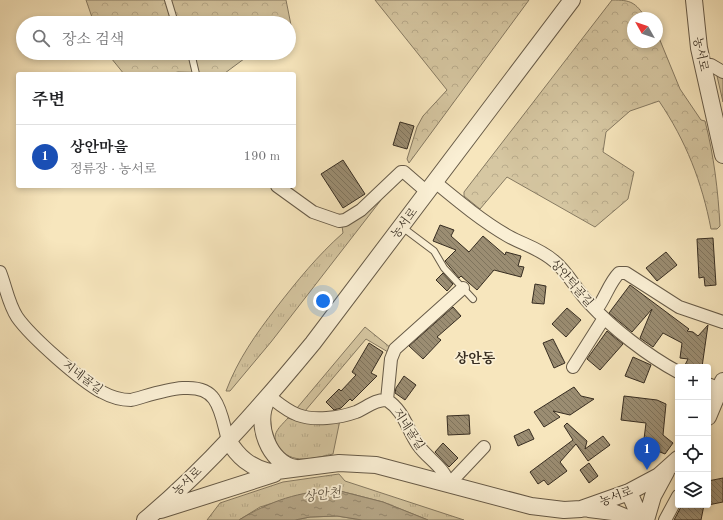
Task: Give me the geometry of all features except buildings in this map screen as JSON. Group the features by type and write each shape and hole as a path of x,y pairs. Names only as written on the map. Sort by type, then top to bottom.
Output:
{"street":[{"name":"농서로","path":"145,519 175,493 228,440 269,396 313,343 572,0"},
{"name":"농서로","path":"694,0 696,29 723,155"},
{"path":"703,65 711,65 723,72"},
{"name":"상안턱골길","path":"280,188 313,212 339,221 351,218 401,172 431,187 509,237 532,246 554,261 600,314"},
{"name":"지네골길","path":"0,272 9,302 24,326 91,385 102,392 124,400 131,400 180,388 203,390 214,399 228,440"},
{"name":"상안턱골길","path":"600,314 605,297 614,279 620,273 626,273 679,307 723,322"},
{"path":"387,400 391,359 395,350 463,288"},
{"path":"573,367 600,314 637,344 675,370"},
{"path":"711,406 717,385"},
{"path":"269,396 262,410 261,422 271,450 282,464 301,468"},
{"name":"지네골길","path":"269,396 298,415 322,418 337,417 356,412 376,401 387,400 401,412 418,445 445,473 449,484"},
{"name":"농서로","path":"228,440 241,458 259,469 269,472 339,463 376,465 530,506 553,509 581,509 629,492 659,476 674,462"},
{"path":"449,484 484,447"},
{"path":"646,520 653,496 674,462"},
{"path":"145,519 167,507 284,470"},
{"path":"629,492 641,520"},
{"path":"665,520 675,502"},
{"path":"581,509 605,510 632,520"}],"lane":[{"path":"168,0 173,16"},
{"path":"192,60 195,72"},
{"path":"401,226 434,251 444,268 473,299"}],"green space":[{"path":"86,0 286,0 289,16 92,16"},
{"path":"375,0 529,0 409,163 407,159 417,127 423,116 447,90"},
{"path":"612,0 628,1 635,5 641,12 627,12 627,48 663,48 680,89 701,120 705,121 717,186 720,226 717,229 711,229 703,195 692,162 669,116 659,101 630,111 606,132 603,152 634,172 628,199 595,227 507,177 480,209 464,196 464,192"},
{"path":"113,60 243,60 226,72 122,72"},
{"path":"720,75 723,77 723,102 717,76"},
{"path":"381,200 271,342 230,391 226,391 236,368 261,327 308,269 343,233 342,226 357,219"},
{"path":"365,327 391,348 388,352 366,339 305,411 297,408"},
{"path":"288,418 299,421 340,420 333,454 303,459 289,456 283,452 278,446 275,438 277,431"},
{"path":"339,474 345,481 464,520 428,520 383,502 336,490 315,491 260,507 239,520 207,520 220,503 283,482"},
{"path":"337,516 362,520 295,520 310,517"}],"water":[{"name":"상안천","path":"336,490 383,502 428,520 362,520 337,516 310,517 295,520 239,520 262,507 286,498 310,492"}],"place":[{"name":"상안마을","path":"647,470"}],"district":[{"name":"상안동","path":"475,358"}]}
